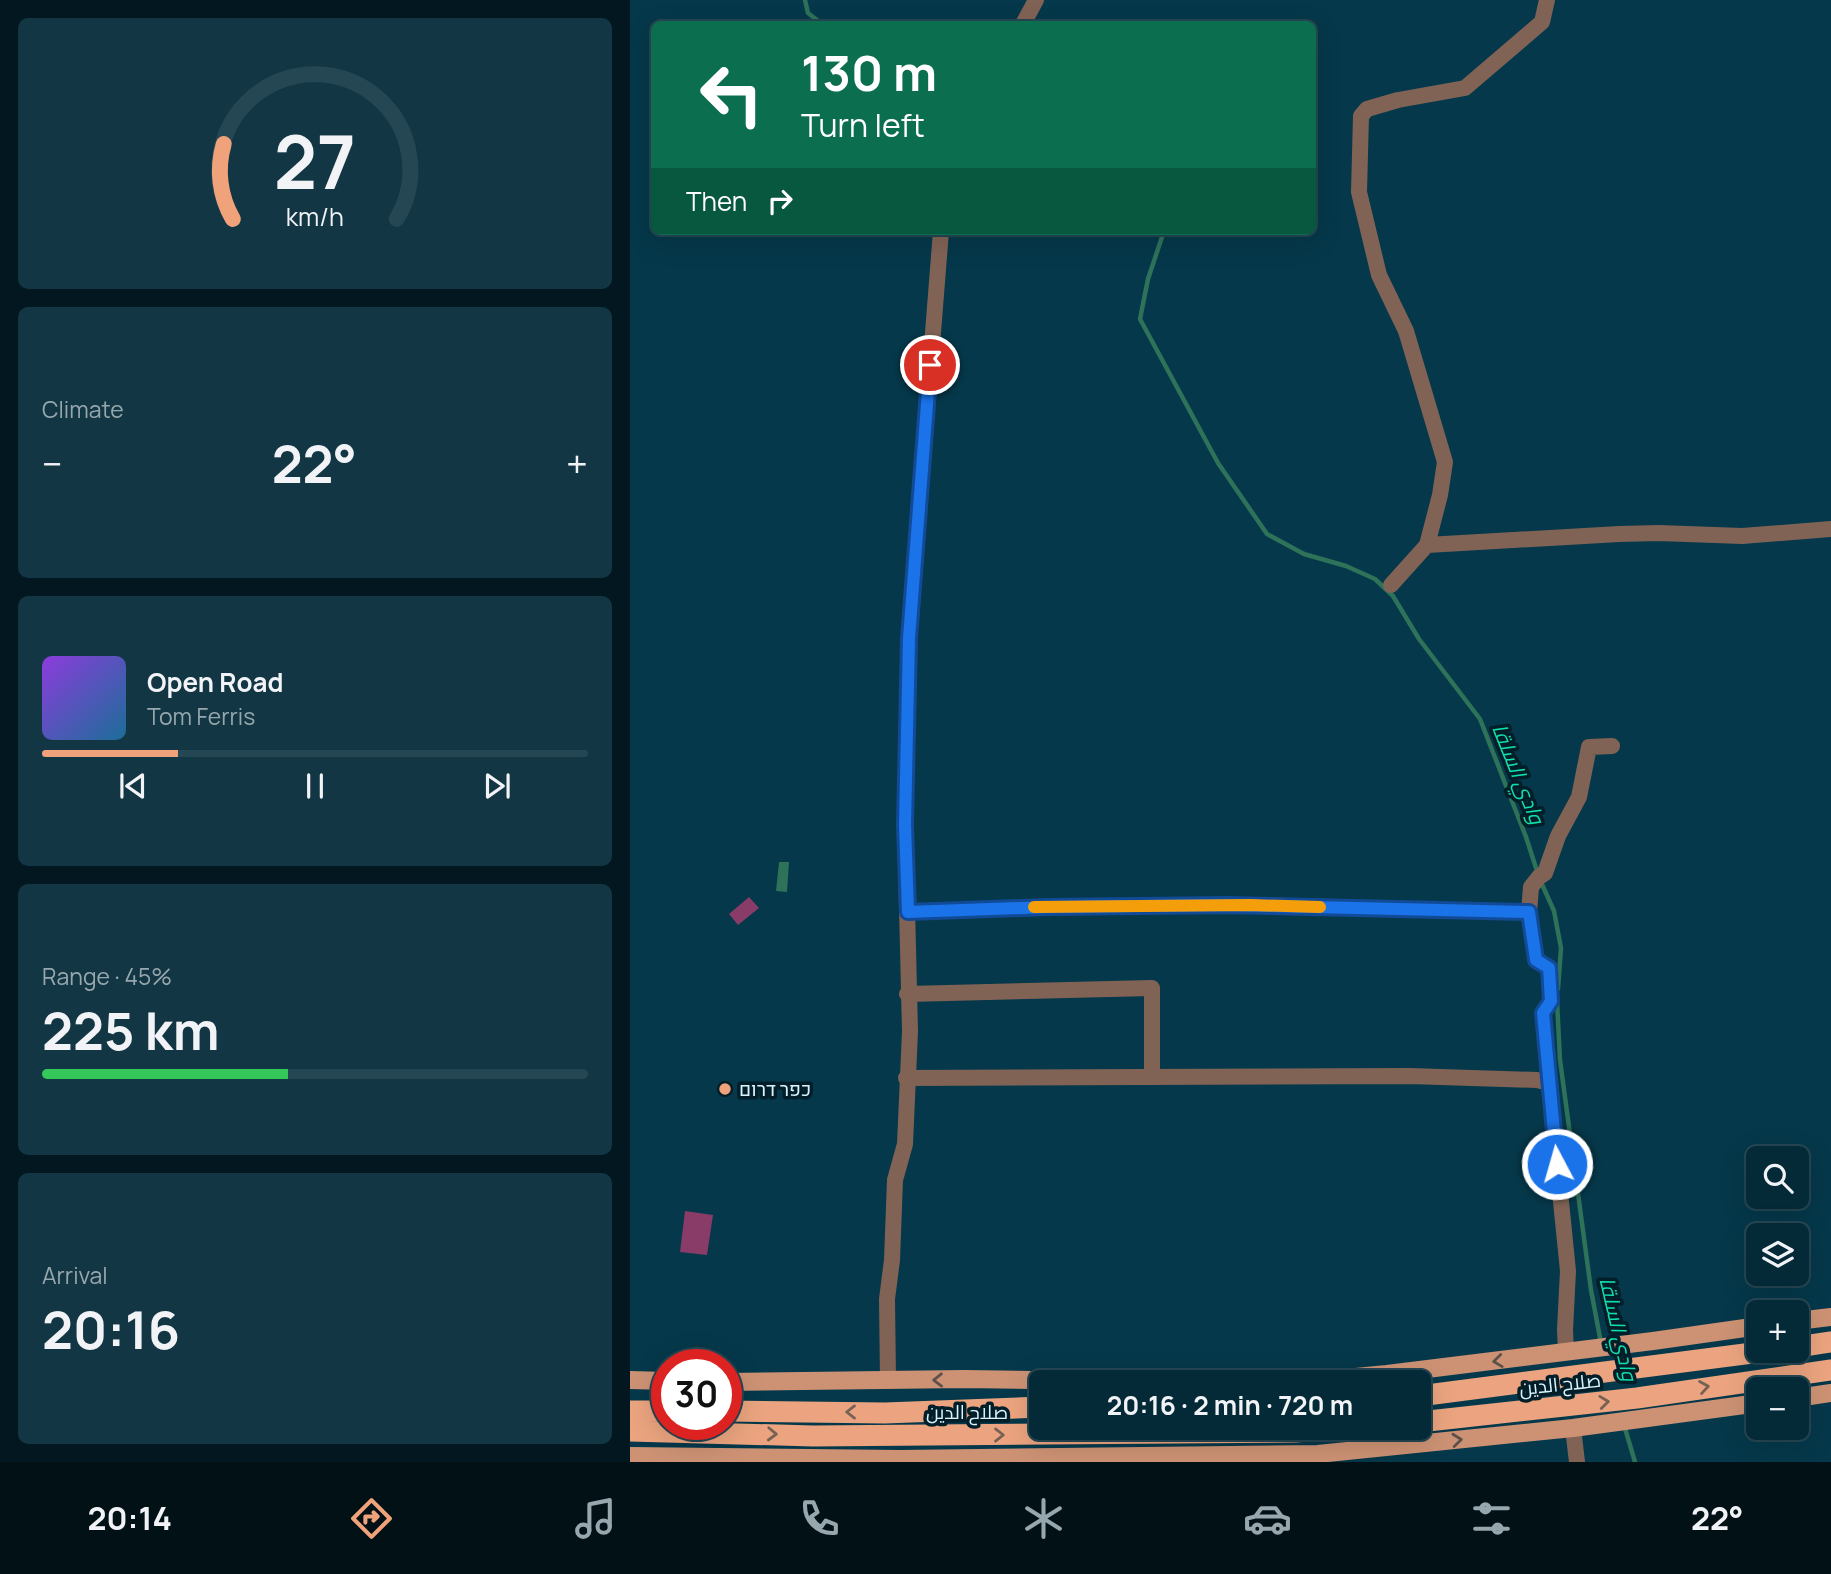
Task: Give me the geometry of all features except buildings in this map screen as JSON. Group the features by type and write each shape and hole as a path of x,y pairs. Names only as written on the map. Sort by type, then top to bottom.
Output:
{"highway":[{"path":"1809,1345 1831,1342"},
{"name":"صلاح الدين","path":"1431,1394 1746,1354"},
{"name":"صلاح الدين","path":"1431,1421 1572,1406 1640,1408 1831,1370"},
{"name":"صلاح الدين","path":"742,1411 885,1413 1029,1407"},
{"path":"630,1411 651,1411"},
{"name":"صلاح الدين","path":"630,1431 813,1436 1029,1434"}],"main road":[{"path":"1809,1320 1831,1317"},
{"path":"1411,1370 1746,1328"},
{"path":"630,1380 651,1381"},
{"path":"742,1382 1029,1381"},
{"path":"1809,1396 1831,1393"},
{"path":"630,1456 900,1460 1318,1454 1577,1428 1640,1408 1746,1404"}],"street":[{"path":"1025,21 1036,0"},
{"path":"1391,585 1427,545 1440,495 1445,462 1406,331 1380,275 1359,192 1361,116 1367,109 1398,100 1465,88 1542,22 1546,0"},
{"path":"888,1380 887,1299 892,1260 895,1180 905,1144 910,1031 907,994 905,825 909,638 941,235"},
{"path":"1427,545 1633,533 1742,536 1831,529"},
{"path":"1566,1352 1568,1271 1543,1013 1551,1001 1549,968 1536,960 1529,912 1531,887 1545,873 1558,836 1579,797 1588,747 1612,746"},
{"path":"908,912 1237,905 1529,912"},
{"path":"907,994 1152,988 1152,1077"},
{"path":"906,1078 1410,1076 1537,1080 1549,1083"},
{"path":"1577,1428 1577,1462"},
{"path":"782,1459 813,1436"}],"shaded area":[{"path":"779,862 789,862 787,892 776,891"},
{"path":"749,897 759,908 738,925 729,914"},
{"path":"685,1211 713,1215 707,1255 680,1252"}],"waterway":[{"name":"وادي السلقا","path":"805,0 808,13 818,21"},
{"name":"وادي السلقا","path":"1163,235 1148,279 1140,319 1218,463 1267,534 1304,554 1346,566 1375,579 1393,596 1419,639 1480,719 1538,874"},
{"name":"وادي السلقا","path":"1541,882 1554,911 1561,948 1558,989"},
{"name":"وادي السلقا","path":"1557,1001 1560,1060 1591,1290 1601,1343"},
{"name":"وادي السلقا","path":"1624,1425 1635,1462"}],"slow traffic":[{"path":"1034,907 1320,907"}],"place":[{"name":"כפר דרום","path":"725,1089"}],"route":[{"path":"930,365 909,638 905,825 908,912 1048,907 1250,905 1529,912 1536,960 1549,968 1551,1001 1543,1013 1557,1164"}]}
